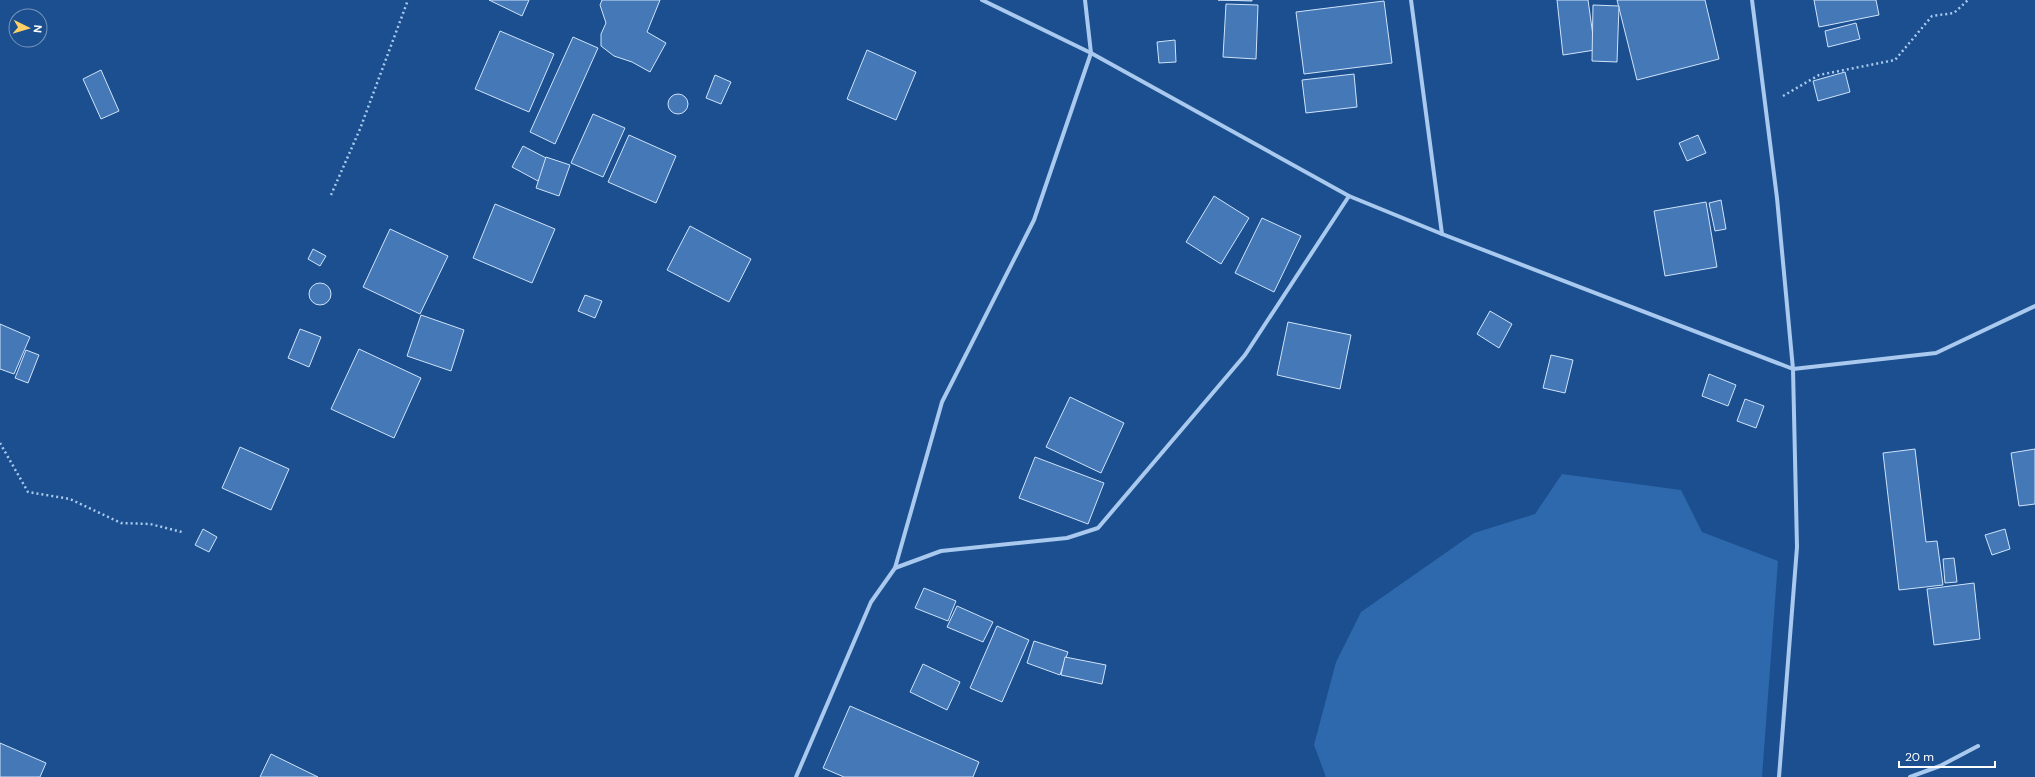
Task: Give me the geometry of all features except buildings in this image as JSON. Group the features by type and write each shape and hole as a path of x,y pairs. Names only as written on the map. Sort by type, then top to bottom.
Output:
{"street":[{"path":"982,0 1091,53 1350,196 1442,234 1793,369 1936,354 2035,306"},
{"path":"796,777 871,602 895,568 942,402 1034,220 1091,53 1085,0"},
{"path":"1412,0 1442,234"},
{"path":"1752,0 1777,198 1793,369 1797,547 1779,777"},
{"path":"895,568 941,551 1067,538 1098,528 1245,355 1350,196"},
{"path":"1910,777 1940,766 1978,746"}],"path":[{"path":"332,194 360,129 408,0"},
{"path":"1765,106 1819,75 1895,60 1932,16 1954,13 1968,0"},
{"path":"0,443 28,492 70,500 121,523 150,524 182,532"}],"shaded area":[{"path":"1562,474 1681,490 1702,532 1778,561 1762,777 1326,777 1314,745 1336,662 1361,612 1474,533 1535,514"}]}
